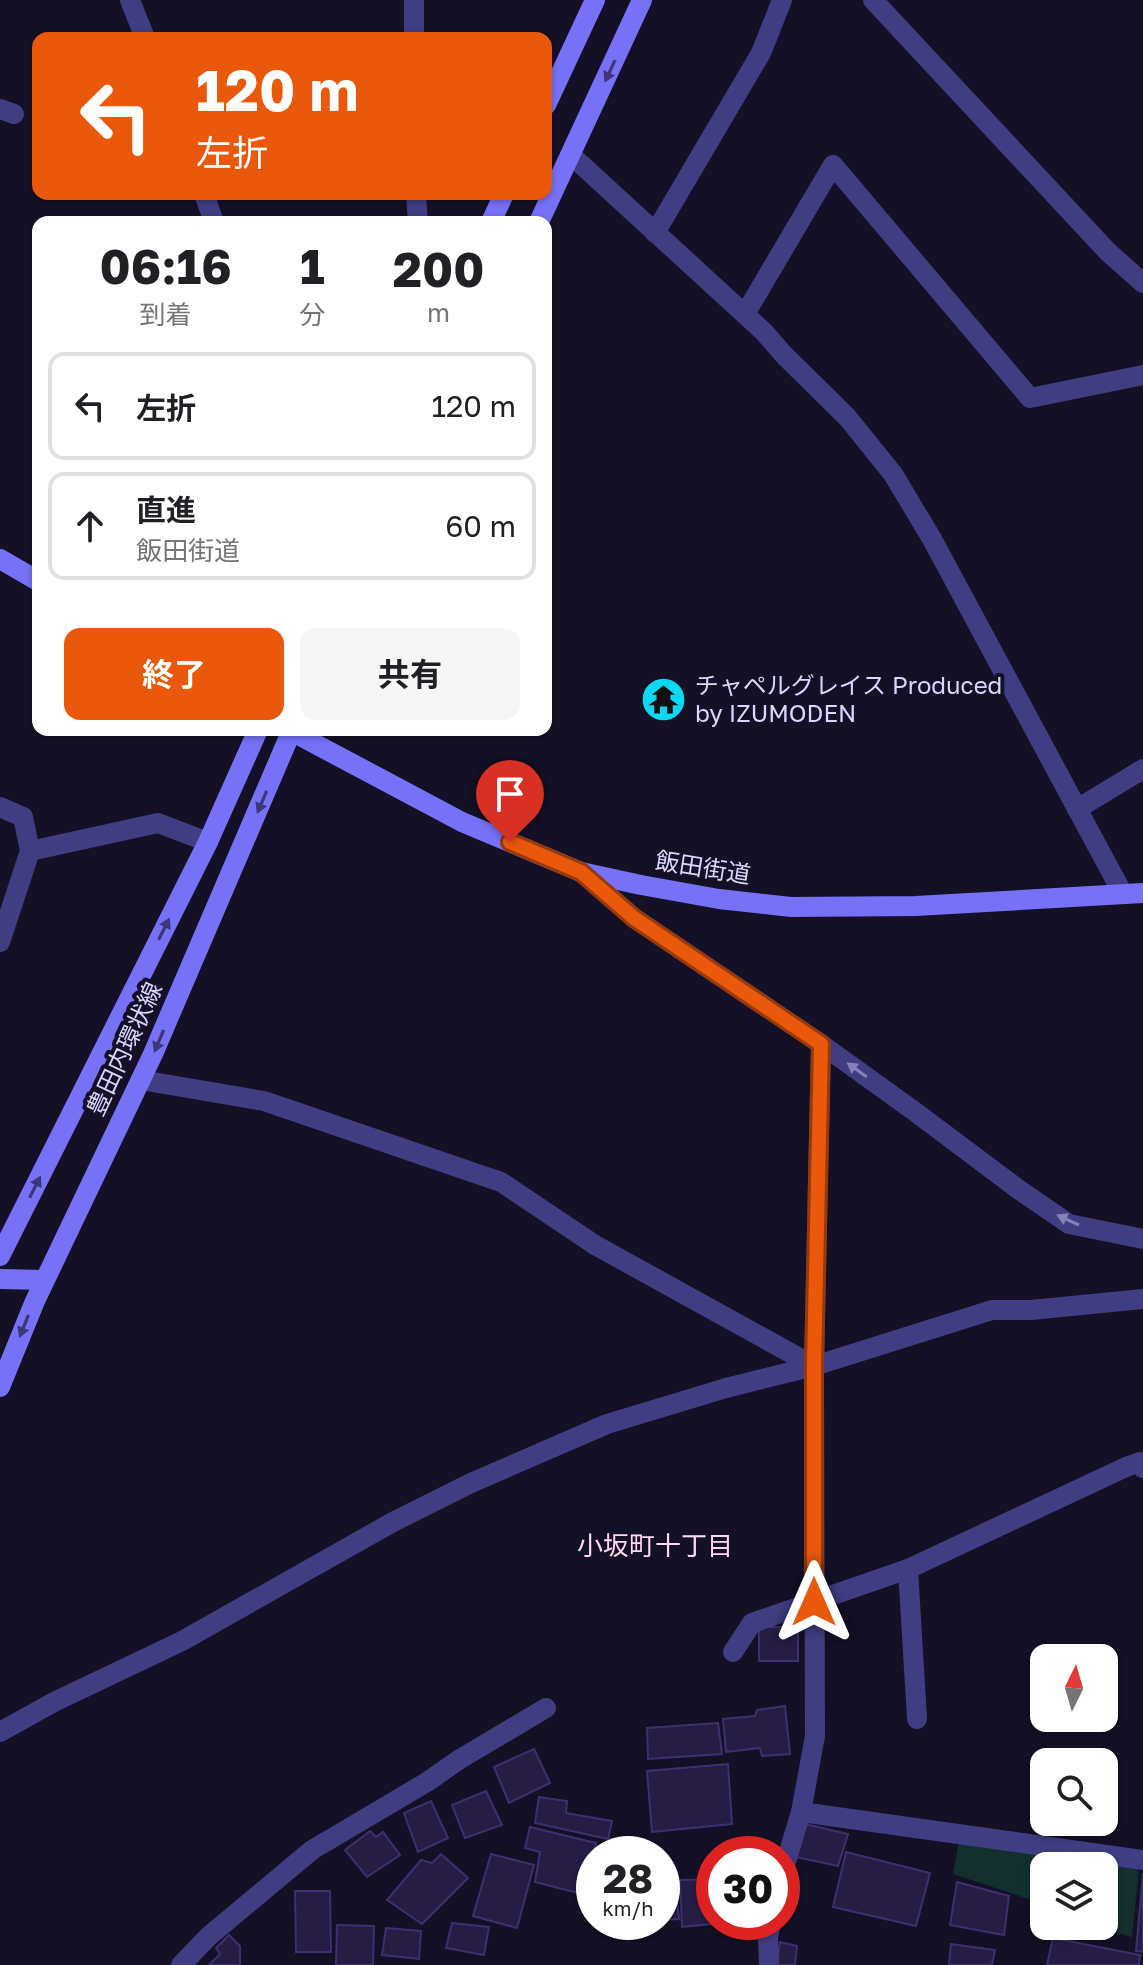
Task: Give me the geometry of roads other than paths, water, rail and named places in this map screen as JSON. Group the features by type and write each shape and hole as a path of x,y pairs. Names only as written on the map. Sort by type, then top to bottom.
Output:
{"street":[{"path":"130,0 143,32"},
{"path":"414,0 414,32"},
{"path":"552,92 595,0"},
{"path":"552,195 642,0"},
{"path":"655,233 761,53 782,0"},
{"path":"873,0 1108,252 1143,283"},
{"path":"571,155 745,314 847,417 893,474 940,552 1077,809 1133,893"},
{"path":"745,314 833,165 1030,398 1143,375"},
{"path":"0,559 32,578"},
{"name":"豊田内環状線","path":"0,1256 208,842 255,736"},
{"name":"豊田内環状線","path":"0,1387 44,1280 141,1080 289,736"},
{"name":"飯田街道","path":"300,736 462,822 581,872 641,885 719,899 791,907 916,906 1133,893"},
{"path":"1077,809 1143,769"},
{"path":"0,807 23,817 30,851 0,942"},
{"path":"30,851 158,823 208,842"},
{"path":"581,872 634,918 821,1044 1069,1224 1143,1239"},
{"path":"794,1836 815,1736 814,1366 821,1044"},
{"path":"141,1080 264,1101 501,1182 595,1245 814,1366"},
{"path":"0,1279 44,1280"},
{"path":"0,1732 54,1702 182,1641 393,1522 471,1483 607,1424 726,1388 814,1366 992,1310 1031,1310 1143,1299"},
{"path":"733,1652 752,1623 908,1569 1126,1467 1140,1462 1143,1468"},
{"path":"908,1569 917,1719"},
{"path":"181,1965 209,1936 312,1850 546,1708"},
{"path":"801,1812 1143,1860"},
{"path":"768,1940 769,1965"}],"place":[{"name":"チャペルグレイス Produced by IZUMODEN","path":"664,700"}],"district":[{"name":"小坂町十丁目","path":"655,1546"}]}
